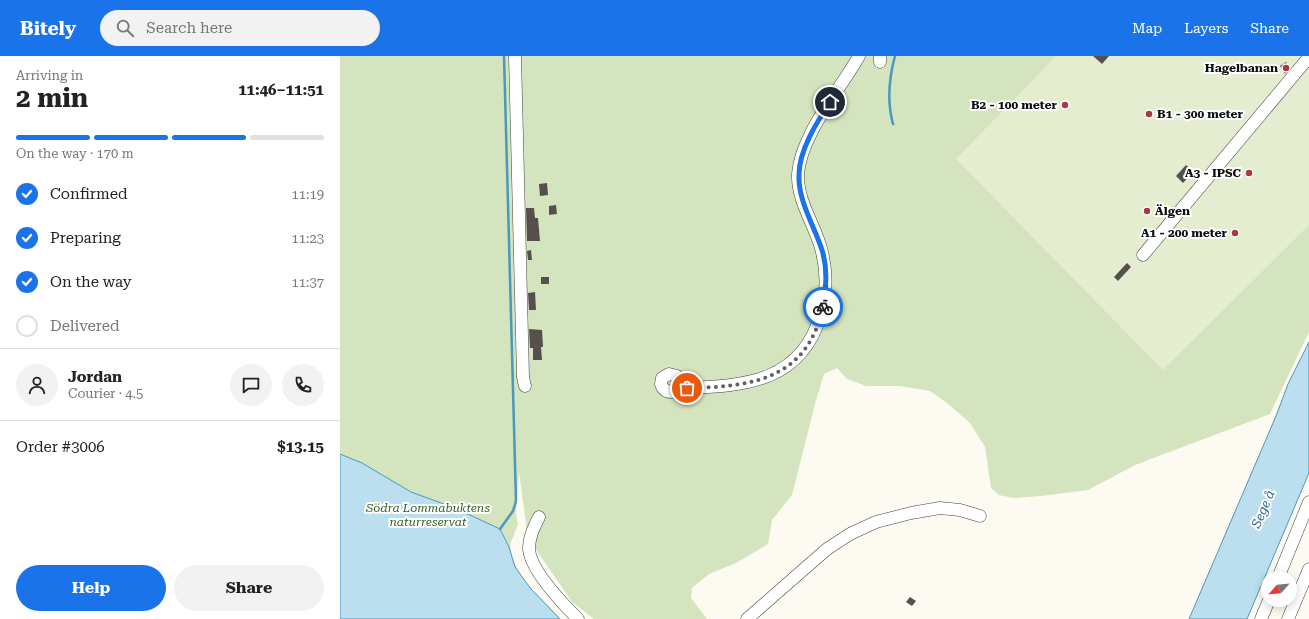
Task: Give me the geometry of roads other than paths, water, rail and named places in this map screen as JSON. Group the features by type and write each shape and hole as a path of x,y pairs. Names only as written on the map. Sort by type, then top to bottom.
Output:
{"street":[{"path":"515,56 523,377 525,386"},
{"path":"687,388 728,387 763,379 782,369 796,358 809,344 816,330 826,288 826,269 822,250 800,190 798,173 809,140 819,120 859,56"},
{"path":"1143,255 1309,57"},
{"path":"1281,571 1308,505"},
{"path":"747,619 827,549 850,534 876,522 911,513 940,508 960,510 980,516"},
{"path":"539,517 531,532 529,550 533,563 548,585 578,619"},
{"path":"1288,619 1309,569"},
{"path":"1261,619 1266,607"}],"water":[{"name":"Sege å","path":"1309,342 1309,473 1267,571 1261,571 1261,586 1247,619 1189,619 1276,416 1288,384"},
{"path":"340,454 362,463 411,492 455,508 500,529 509,547 515,567 531,589 560,619 340,619"}],"waterway":[{"path":"500,529 513,511 516,501 504,56"},
{"path":"893,124 889,99 891,73 895,56"}],"place":[{"name":"Hagelbanan","path":"1286,68"},
{"name":"B2 - 100 meter","path":"1065,105"},
{"name":"B1 - 300 meter","path":"1149,114"},
{"name":"A3 - IPSC","path":"1249,173"},
{"name":"Älgen","path":"1147,211"},
{"name":"A1 - 200 meter","path":"1235,233"}],"park label":[{"name":"Södra Lommabuktens naturreservat","path":"428,515"}]}
